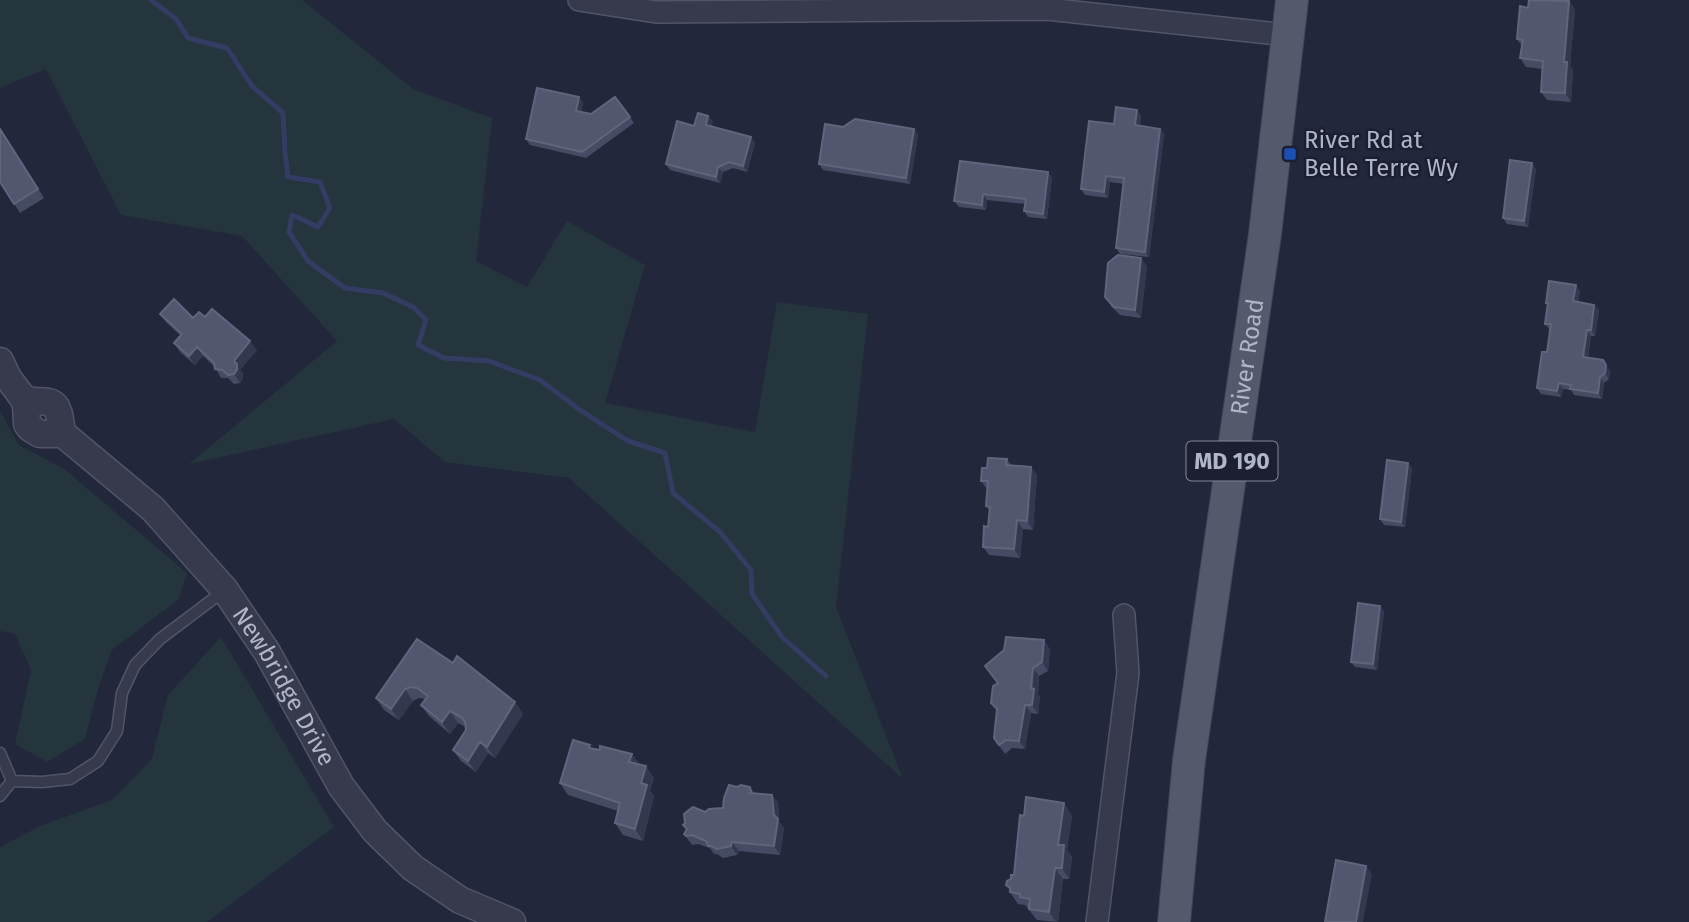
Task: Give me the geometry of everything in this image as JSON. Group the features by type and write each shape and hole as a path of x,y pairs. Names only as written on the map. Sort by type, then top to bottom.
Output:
{"main road":[{"name":"River Road","path":"1174,922 1189,760 1265,234 1292,0"}],"street":[{"path":"579,0 656,12 1047,9 1287,35"},
{"name":"Newbridge Drive","path":"0,362 23,398 30,428 40,433 63,434 153,509 225,590 267,652 341,786 374,831 413,868 460,900 512,922"},
{"path":"1097,922 1128,673 1124,615"}],"lane":[{"path":"12,781 70,779 98,761 117,732 122,693 135,666 160,639 225,590"},
{"path":"0,752 12,781"},
{"path":"0,796 12,781"}],"shaded area":[{"path":"0,0 302,0 413,89 492,118 476,261 527,287 567,221 645,265 605,403 755,432 777,302 868,314 836,607 903,779 569,478 445,462 394,419 189,464 337,341 242,236 121,215 46,69 0,88"},
{"path":"0,411 19,445 63,468 187,573 178,600 112,650 85,739 47,762 15,744 31,670 15,634 0,631"},
{"path":"221,637 334,827 207,922 0,922 0,847 40,826 112,800 152,759 168,695"}],"building":[{"path":"1529,0 1569,1 1564,62 1567,62 1565,93 1541,92 1543,61 1520,58 1523,40 1517,39 1520,6 1528,8"},
{"path":"537,88 579,97 576,111 591,114 615,97 630,117 582,152 526,139"},
{"path":"1116,107 1137,110 1135,125 1160,129 1145,252 1116,248 1124,178 1106,176 1104,192 1081,189 1089,121 1114,124"},
{"path":"698,113 708,116 706,125 751,137 743,166 729,162 718,167 716,177 666,164 677,121 694,126"},
{"path":"855,119 914,129 906,178 819,164 825,124 843,127"},
{"path":"0,129 38,189 14,204 0,182"},
{"path":"1510,160 1532,163 1524,221 1503,218"},
{"path":"960,161 1048,172 1043,214 1024,211 1026,199 983,194 982,205 954,201"},
{"path":"1118,255 1141,258 1135,310 1114,307 1105,297 1108,263"},
{"path":"1549,281 1576,285 1573,301 1594,305 1591,330 1587,330 1583,357 1603,360 1606,365 1605,373 1600,377 1598,393 1570,389 1571,385 1559,383 1557,391 1537,388 1542,352 1547,352 1551,324 1545,324"},
{"path":"174,299 193,318 199,312 205,317 212,309 250,341 234,361 237,370 234,374 228,375 215,369 214,363 197,347 189,356 174,343 182,334 160,314"},
{"path":"988,458 1007,459 1006,465 1031,467 1027,521 1017,520 1014,549 983,547 984,526 988,527 990,507 986,506 988,481 981,481 982,468 987,468"},
{"path":"1387,460 1408,463 1401,522 1380,519"},
{"path":"1358,603 1380,606 1373,664 1351,662"},
{"path":"1006,637 1044,640 1042,662 1033,668 1032,705 1025,705 1019,741 1006,740 999,745 994,738 997,709 991,703 993,686 998,683 985,666 1004,650"},
{"path":"417,639 453,663 457,656 515,702 487,747 480,742 468,761 453,750 466,730 461,717 450,711 442,722 421,705 428,696 417,688 405,689 391,709 376,698"},
{"path":"573,740 590,745 589,748 600,750 600,746 632,754 629,762 646,766 641,783 647,785 635,829 615,823 620,803 560,783"},
{"path":"729,785 750,787 750,793 772,795 774,815 778,819 774,846 732,842 731,846 717,849 708,846 706,841 684,834 687,829 683,825 684,814 693,807 705,812 723,808"},
{"path":"1026,797 1064,803 1058,845 1064,845 1062,868 1055,868 1049,912 1029,909 1030,899 1010,892 1006,885 1011,875 1014,875 1020,815 1024,816"},
{"path":"1336,860 1366,866 1356,922 1325,922"}],"waterway":[{"path":"151,0 176,19 188,38 227,48 252,86 283,113 288,177 320,182 330,208 318,227 292,215 289,232 308,261 345,288 383,293 413,307 426,320 418,345 444,358 489,361 540,380 628,441 665,453 673,493 720,532 751,570 752,594 782,637 826,676"}],"place":[{"name":"River Rd at Belle Terre Wy","path":"1290,154"}]}
